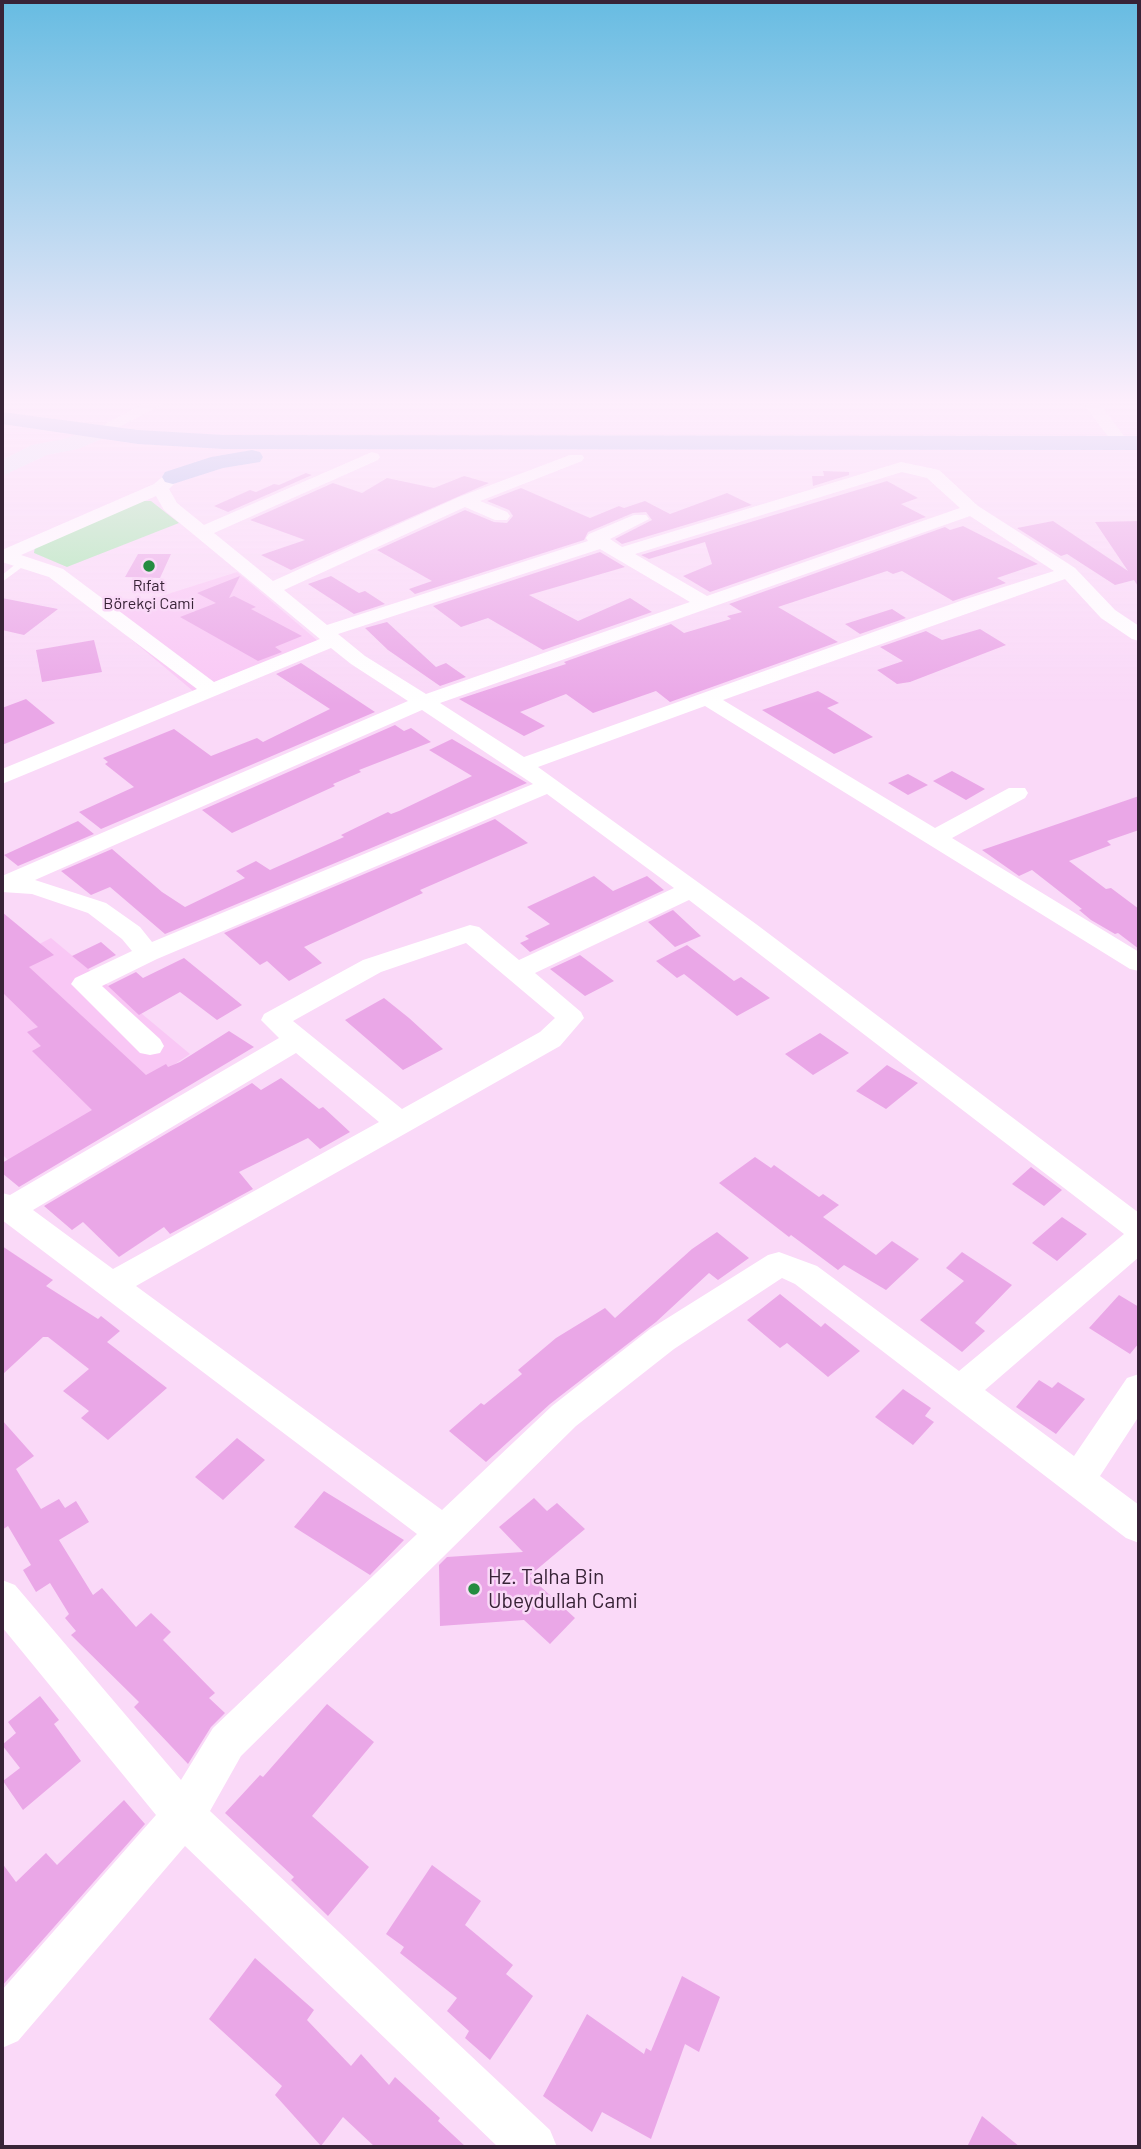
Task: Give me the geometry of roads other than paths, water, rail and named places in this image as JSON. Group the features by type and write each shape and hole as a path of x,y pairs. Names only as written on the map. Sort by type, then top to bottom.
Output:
{"street":[{"path":"4,557 119,504"},
{"path":"170,504 358,660 522,765 692,889 1139,1229"},
{"path":"202,532 265,504"},
{"path":"271,589 458,504"},
{"path":"473,504 501,516"},
{"path":"620,553 770,504"},
{"path":"966,504 1069,572 1108,614 1139,635"},
{"path":"2,885 424,702 972,510"},
{"path":"640,519 595,537 705,603"},
{"path":"2,777 212,691 329,636 603,542"},
{"path":"4,557 56,573 212,691"},
{"path":"522,765 970,604 1069,572"},
{"path":"707,699 1139,963"},
{"path":"150,1046 84,984 148,953 549,785"},
{"path":"935,838 1017,793"},
{"path":"2,885 36,887 97,908 131,933 148,953"},
{"path":"516,972 692,889"},
{"path":"111,1286 550,1039 571,1018 470,933 372,966 274,1020 400,1123"},
{"path":"298,1040 5,1207 444,1533"},
{"path":"960,1391 1139,1239"},
{"path":"2,2025 184,1815 227,1742 564,1416 662,1339 779,1264 806,1275 1139,1526"},
{"path":"1078,1480 1139,1388"},
{"path":"2,1598 184,1815 533,2147"}],"lane":[{"path":"2,579 24,562"}],"place":[{"name":"Rıfat Börekçi Cami","path":"149,566"},
{"name":"Hz. Talha Bin Ubeydullah Cami","path":"474,1589"}]}
